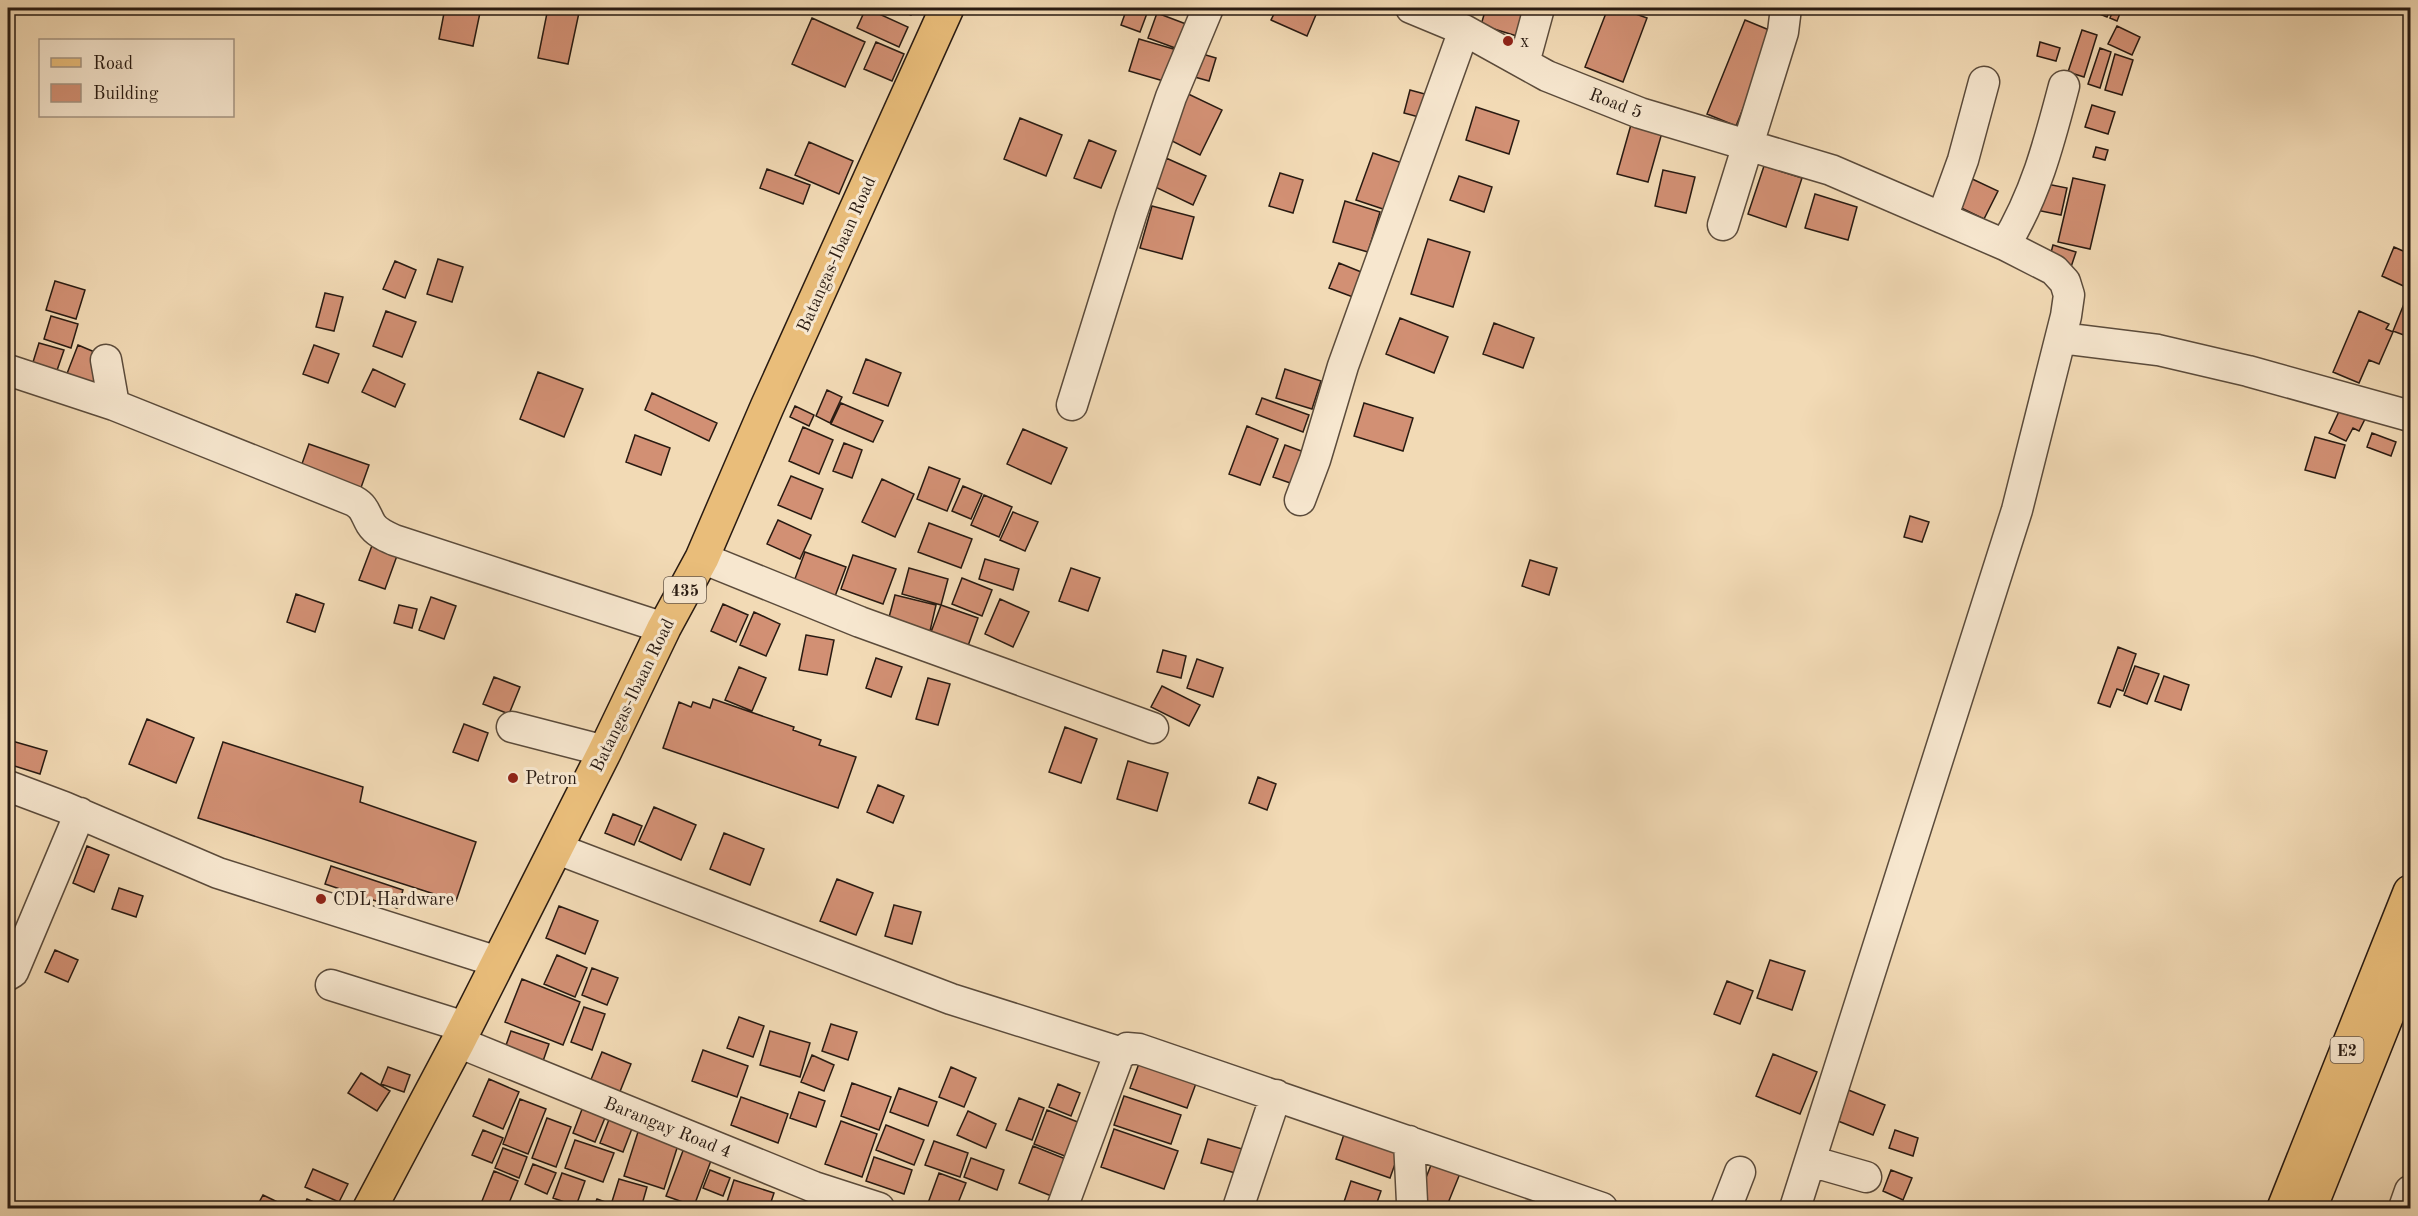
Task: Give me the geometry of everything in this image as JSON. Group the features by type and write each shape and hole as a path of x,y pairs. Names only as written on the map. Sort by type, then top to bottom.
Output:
{"main road":[{"name":"Batangas-Ibaan Road","path":"372,1208 605,751 664,628 702,558 767,407 947,8"},
{"name":"E2","path":"2284,1209 2410,892"},
{"name":"E2","path":"2310,1209 2410,958"}],"street":[{"path":"1072,405 1131,215 1171,97 1209,8"},
{"name":"Road 5","path":"1412,8 1464,30 1547,76 1640,113 1831,170 2006,245 2054,270 2065,282 2069,295 2061,338 2017,510 1795,1209"},
{"path":"1524,63 1539,8"},
{"path":"1723,225 1783,32 1786,8"},
{"path":"1300,500 1315,460 1343,366 1464,30"},
{"path":"1942,218 1963,160 1984,82"},
{"path":"2006,245 2036,185 2064,86"},
{"path":"2061,338 2158,350 2248,371 2410,416"},
{"path":"106,360 114,405"},
{"path":"8,370 114,405 354,501 362,506 371,525 380,534 394,540 664,628"},
{"path":"702,558 860,622 1153,728"},
{"path":"513,727 605,751"},
{"path":"8,786 80,813 218,873 498,962"},
{"path":"8,975 13,972 80,813"},
{"path":"555,848 951,999 1122,1053"},
{"name":"Barangay Road 4","path":"332,985 462,1035 814,1187 879,1209"},
{"path":"1062,1209 1118,1056 1127,1047 1276,1095 1602,1209"},
{"path":"1238,1209 1276,1095"},
{"path":"1409,1141 1412,1202"},
{"path":"1810,1161 1866,1178"},
{"path":"1726,1209 1740,1172"},
{"path":"2404,1209 2410,1191"}],"building":[{"path":"445,8 481,8 473,46 439,39"},
{"path":"548,8 580,8 568,64 538,58"},
{"path":"866,8 908,27 899,47 857,28"},
{"path":"892,8 914,8 911,15"},
{"path":"1127,8 1149,8 1140,32 1121,25"},
{"path":"1171,8 1193,8 1192,14 1171,10"},
{"path":"1277,8 1318,10 1307,36 1271,20"},
{"path":"1486,8 1506,8 1527,14 1520,37 1481,25"},
{"path":"1608,8 1619,8 1647,18 1623,82 1585,67"},
{"path":"2088,8 2111,8 2107,17"},
{"path":"2114,8 2121,11 2117,21 2110,18"},
{"path":"1157,13 1186,24 1178,49 1148,38"},
{"path":"812,18 865,42 845,87 792,64"},
{"path":"1745,20 1774,32 1736,126 1707,114"},
{"path":"2117,26 2140,37 2132,55 2108,44"},
{"path":"2082,30 2097,35 2084,77 2068,72"},
{"path":"1139,39 1177,50 1167,82 1129,71"},
{"path":"876,42 904,54 892,81 864,69"},
{"path":"2040,42 2060,48 2056,61 2037,56"},
{"path":"2100,48 2111,52 2100,88 2088,84"},
{"path":"1199,53 1216,58 1209,81 1191,76"},
{"path":"2115,54 2133,60 2122,95 2105,90"},
{"path":"1410,90 1436,97 1430,120 1404,113"},
{"path":"1182,91 1222,110 1200,155 1160,135"},
{"path":"2092,105 2115,112 2108,134 2085,127"},
{"path":"1476,107 1519,121 1509,154 1466,140"},
{"path":"1020,118 1062,135 1046,176 1004,159"},
{"path":"1632,121 1663,129 1648,182 1617,174"},
{"path":"1089,140 1116,151 1101,188 1074,178"},
{"path":"809,142 853,161 839,194 795,175"},
{"path":"2096,147 2108,150 2105,160 2093,157"},
{"path":"1373,153 1405,164 1389,211 1356,200"},
{"path":"1166,158 1206,176 1193,205 1153,186"},
{"path":"1764,166 1802,178 1786,227 1748,214"},
{"path":"767,169 810,185 803,204 760,188"},
{"path":"1663,170 1695,177 1686,213 1655,206"},
{"path":"1280,173 1303,180 1293,213 1269,206"},
{"path":"1459,176 1492,187 1484,212 1450,200"},
{"path":"1968,177 1998,191 1984,219 1955,205"},
{"path":"2073,178 2105,185 2090,249 2058,242"},
{"path":"2042,183 2067,188 2061,215 2036,210"},
{"path":"1815,194 1857,207 1848,240 1805,228"},
{"path":"1345,201 1380,212 1368,252 1333,242"},
{"path":"1152,206 1194,217 1182,259 1140,248"},
{"path":"1428,239 1470,252 1453,307 1411,294"},
{"path":"2053,245 2076,252 2071,267 2049,260"},
{"path":"2394,247 2410,254 2410,289 2382,276"},
{"path":"438,259 463,267 452,302 427,294"},
{"path":"395,261 416,270 405,298 383,289"},
{"path":"1339,263 1371,276 1361,300 1329,288"},
{"path":"55,281 85,290 76,319 46,310"},
{"path":"325,293 343,297 334,331 316,327"},
{"path":"2408,294 2410,295 2409,337 2393,331"},
{"path":"386,311 416,322 402,357 373,346"},
{"path":"2359,311 2389,324 2386,329 2393,332 2379,364 2369,360 2359,383 2333,372"},
{"path":"51,316 78,324 71,348 44,339"},
{"path":"1400,318 1448,337 1434,373 1386,354"},
{"path":"1494,323 1534,338 1523,368 1483,354"},
{"path":"39,343 64,350 53,382 29,375"},
{"path":"78,345 104,356 89,394 63,384"},
{"path":"314,345 339,354 328,383 303,374"},
{"path":"866,359 901,373 888,406 853,393"},
{"path":"373,369 405,384 395,407 362,392"},
{"path":"1285,369 1321,381 1312,409 1276,398"},
{"path":"538,372 583,389 564,437 520,419"},
{"path":"827,390 842,397 830,423 816,416"},
{"path":"652,393 717,423 709,441 645,410"},
{"path":"1262,398 1309,415 1303,432 1256,414"},
{"path":"841,403 883,421 873,442 831,424"},
{"path":"1364,403 1413,418 1403,451 1354,436"},
{"path":"2342,405 2366,417 2359,431 2353,428 2346,441 2329,433"},
{"path":"795,406 814,415 809,426 790,417"},
{"path":"1247,426 1278,439 1260,485 1229,474"},
{"path":"803,427 833,440 819,474 789,461"},
{"path":"1023,429 1067,448 1051,484 1007,464"},
{"path":"2372,433 2396,442 2391,456 2367,447"},
{"path":"635,435 670,448 661,475 626,462"},
{"path":"2315,437 2345,445 2335,478 2305,470"},
{"path":"844,443 862,450 852,478 833,471"},
{"path":"309,444 369,465 358,496 298,475"},
{"path":"1285,445 1307,453 1296,485 1273,477"},
{"path":"929,467 960,479 947,511 917,499"},
{"path":"791,476 823,489 811,519 778,505"},
{"path":"882,479 914,494 895,537 862,522"},
{"path":"963,486 982,494 971,519 952,511"},
{"path":"984,495 1012,507 999,537 971,525"},
{"path":"1013,512 1038,522 1025,551 1000,540"},
{"path":"1910,516 1929,522 1922,542 1904,537"},
{"path":"778,520 811,535 800,559 767,544"},
{"path":"929,523 972,539 961,568 918,552"},
{"path":"373,543 398,553 385,589 359,580"},
{"path":"805,552 846,567 834,599 793,584"},
{"path":"853,555 896,569 883,604 841,589"},
{"path":"985,559 1019,569 1013,590 979,579"},
{"path":"1530,560 1557,568 1549,595 1522,586"},
{"path":"909,568 948,579 941,605 902,594"},
{"path":"1071,568 1100,578 1088,611 1059,601"},
{"path":"962,578 992,590 982,616 952,604"},
{"path":"296,594 324,604 315,632 287,622"},
{"path":"895,595 936,605 930,631 888,621"},
{"path":"431,597 456,606 444,639 419,630"},
{"path":"1000,599 1029,612 1013,647 985,634"},
{"path":"723,604 748,615 736,642 711,631"},
{"path":"399,605 417,609 412,628 394,623"},
{"path":"941,605 978,618 964,657 927,643"},
{"path":"754,612 780,624 766,656 740,645"},
{"path":"806,635 834,640 827,675 799,670"},
{"path":"2118,647 2136,654 2123,691 2117,689 2110,707 2098,703"},
{"path":"1163,650 1186,656 1181,678 1157,672"},
{"path":"876,658 902,667 891,697 866,688"},
{"path":"1197,659 1223,668 1213,697 1187,688"},
{"path":"2135,666 2159,674 2147,704 2124,695"},
{"path":"739,667 766,678 752,711 725,700"},
{"path":"2164,676 2189,685 2181,710 2155,701"},
{"path":"494,677 520,687 509,714 483,704"},
{"path":"928,678 950,684 938,725 916,719"},
{"path":"1162,686 1200,705 1189,726 1151,707"},
{"path":"713,699 794,727 793,730 821,740 819,745 856,757 838,808 663,748 679,702 691,707 693,702 710,708"},
{"path":"147,719 194,738 176,783 129,764"},
{"path":"464,724 488,733 478,761 453,752"},
{"path":"1065,727 1097,739 1081,783 1049,772"},
{"path":"12,741 47,751 40,774 8,764"},
{"path":"223,742 363,787 360,802 476,842 456,901 198,818"},
{"path":"1128,761 1168,773 1157,811 1117,799"},
{"path":"1258,777 1276,784 1267,810 1249,803"},
{"path":"878,785 904,796 893,823 867,812"},
{"path":"654,807 696,825 681,860 639,841"},
{"path":"613,814 642,826 634,845 605,833"},
{"path":"724,833 764,849 750,885 710,869"},
{"path":"87,846 109,855 94,892 73,883"},
{"path":"331,866 403,890 397,908 325,884"},
{"path":"837,879 873,893 856,935 820,921"},
{"path":"119,888 143,896 136,917 112,909"},
{"path":"894,905 921,912 912,944 885,936"},
{"path":"559,906 598,921 585,954 546,938"},
{"path":"55,950 78,960 68,982 45,972"},
{"path":"557,955 587,968 575,997 544,984"},
{"path":"1770,960 1805,971 1792,1010 1757,998"},
{"path":"592,968 618,978 607,1005 582,995"},
{"path":"522,979 580,1002 563,1045 505,1022"},
{"path":"1727,981 1753,991 1740,1024 1714,1014"},
{"path":"584,1007 605,1014 592,1050 571,1042"},
{"path":"739,1017 764,1026 753,1057 727,1048"},
{"path":"831,1024 857,1032 848,1060 822,1051"},
{"path":"511,1031 549,1044 542,1064 504,1051"},
{"path":"770,1031 810,1043 800,1077 760,1065"},
{"path":"703,1050 748,1066 737,1097 692,1081"},
{"path":"602,1052 631,1064 619,1094 590,1082"},
{"path":"1773,1054 1817,1072 1800,1114 1756,1096"},
{"path":"812,1055 834,1065 824,1091 801,1082"},
{"path":"1141,1058 1198,1078 1187,1108 1130,1088"},
{"path":"388,1067 410,1075 404,1092 381,1084"},
{"path":"951,1067 976,1078 964,1107 939,1097"},
{"path":"361,1073 390,1091 377,1111 348,1093"},
{"path":"489,1079 519,1092 503,1129 473,1116"},
{"path":"852,1083 891,1097 879,1130 841,1116"},
{"path":"1058,1084 1080,1093 1071,1116 1049,1107"},
{"path":"899,1088 937,1102 928,1126 890,1112"},
{"path":"1846,1089 1885,1105 1873,1135 1833,1119"},
{"path":"799,1092 825,1101 816,1127 790,1118"},
{"path":"1124,1096 1181,1115 1171,1144 1114,1125"},
{"path":"741,1097 788,1114 778,1143 731,1125"},
{"path":"1019,1098 1044,1108 1032,1140 1006,1130"},
{"path":"520,1099 546,1109 528,1154 503,1144"},
{"path":"584,1104 607,1113 595,1142 573,1133"},
{"path":"1047,1110 1088,1126 1075,1160 1034,1144"},
{"path":"968,1111 996,1124 986,1148 957,1135"},
{"path":"610,1117 633,1126 623,1152 600,1143"},
{"path":"547,1118 571,1127 556,1167 532,1158"},
{"path":"841,1121 877,1134 862,1177 825,1164"},
{"path":"886,1125 924,1140 914,1165 876,1150"},
{"path":"1346,1128 1401,1147 1390,1178 1336,1159"},
{"path":"1114,1129 1178,1151 1164,1189 1101,1167"},
{"path":"483,1130 503,1138 492,1163 472,1155"},
{"path":"1895,1130 1918,1138 1913,1156 1889,1148"},
{"path":"638,1132 678,1145 664,1189 624,1176"},
{"path":"1208,1139 1249,1151 1242,1175 1201,1163"},
{"path":"575,1140 614,1153 603,1182 565,1168"},
{"path":"934,1141 968,1153 960,1177 925,1165"},
{"path":"1033,1146 1068,1160 1054,1197 1019,1183"},
{"path":"503,1148 527,1157 519,1178 495,1168"},
{"path":"684,1148 712,1158 694,1206 666,1196"},
{"path":"874,1157 912,1170 904,1194 866,1181"},
{"path":"971,1158 1004,1170 997,1190 964,1177"},
{"path":"1433,1160 1461,1171 1446,1208 1414,1208"},
{"path":"533,1164 556,1173 547,1194 525,1184"},
{"path":"313,1169 348,1184 339,1202 305,1187"},
{"path":"710,1170 730,1178 723,1196 703,1188"},
{"path":"1891,1170 1912,1178 1903,1200 1883,1191"},
{"path":"494,1171 518,1181 507,1208 500,1208 482,1201"},
{"path":"562,1173 585,1181 576,1206 553,1198"},
{"path":"939,1173 966,1183 956,1208 943,1208 928,1203"},
{"path":"619,1179 647,1187 641,1208 610,1208"},
{"path":"734,1180 774,1193 769,1208 725,1208"},
{"path":"1351,1181 1381,1191 1375,1208 1342,1208"},
{"path":"263,1195 290,1208 256,1208"},
{"path":"307,1199 328,1208 303,1208"},
{"path":"597,1199 608,1203 606,1208 593,1208"},
{"path":"549,1202 569,1208 547,1208"}],"place":[{"name":"x","path":"1508,41"},
{"name":"Petron","path":"513,778"},
{"name":"CDL Hardware","path":"321,899"}]}
